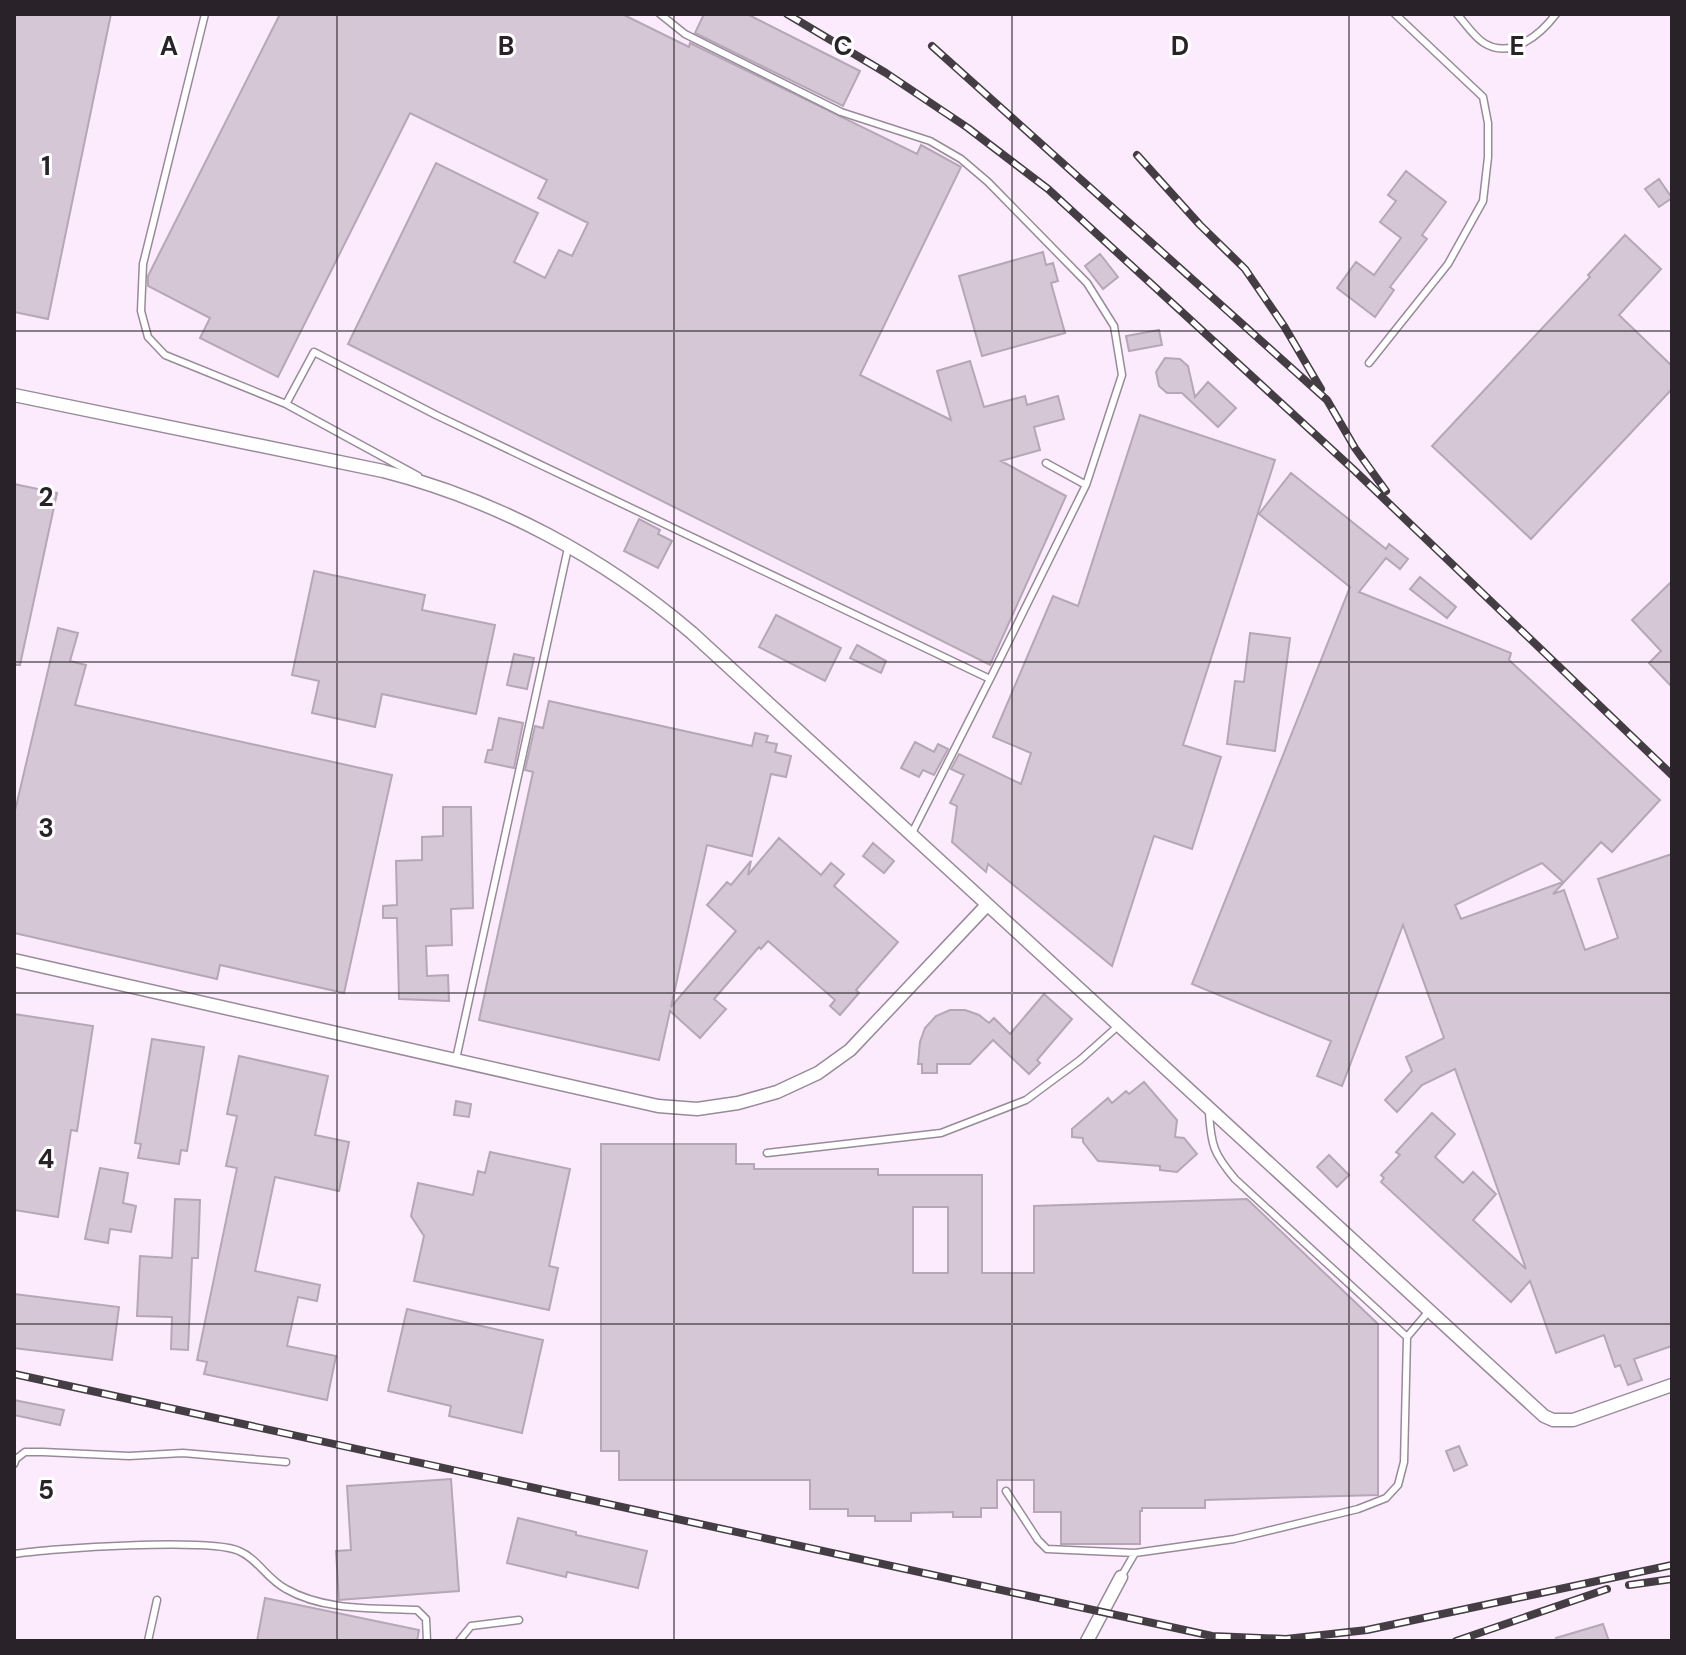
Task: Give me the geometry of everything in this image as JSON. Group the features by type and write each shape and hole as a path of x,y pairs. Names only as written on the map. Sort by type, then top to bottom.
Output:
{"street":[{"path":"14,395 383,471 432,484 483,503 622,578 659,605 1544,1416 1553,1420 1573,1420 1672,1385"},
{"path":"14,960 658,1106 697,1109 777,1092 818,1073 850,1050 987,905"},
{"path":"1087,1641 1121,1577"}],"lane":[{"path":"205,14 143,264 141,311 148,337 165,355 286,404 432,484"},
{"path":"660,14 685,34 841,112 930,141 961,159 988,182 1087,283 1114,326 1122,375 1086,485 911,835"},
{"path":"1369,363 1448,264 1483,201 1488,157 1488,123 1483,97 1395,14"},
{"path":"1457,14 1485,44 1505,48 1527,43 1552,16"},
{"path":"286,404 314,352 464,429 990,679"},
{"path":"1046,463 1086,485"},
{"path":"456,1059 568,548"},
{"path":"767,1153 941,1133 1026,1100 1080,1060 1118,1026"},
{"path":"1209,1109 1211,1136 1217,1157 1235,1179 1407,1337"},
{"path":"1006,1491 1047,1549 1135,1553 1234,1539 1358,1509 1386,1498 1398,1485 1404,1462 1407,1337 1429,1311"},
{"path":"14,1464 25,1452 129,1456 183,1453 286,1462"},
{"path":"14,1554 195,1545 237,1549 256,1561 286,1589 316,1601 348,1607 417,1610 426,1619 427,1641"},
{"path":"1121,1577 1135,1553"},
{"path":"148,1641 157,1600"},
{"path":"459,1641 471,1626 519,1620"}],"shaded area":[{"path":"14,14 1672,14 1672,1641 14,1641"}],"building":[{"path":"14,14 111,14 48,319 14,312"},
{"path":"280,14 622,14 689,47 690,43 917,154 921,145 961,167 860,375 951,420 937,371 970,361 984,407 1025,396 1027,405 1058,396 1064,419 1034,427 1040,450 1001,461 1066,496 990,665 348,344 436,163 538,213 514,262 545,278 559,250 572,256 588,223 538,198 547,180 410,113 278,377 200,338 210,318 148,286 148,276"},
{"path":"704,14 747,14 860,71 843,106 695,33"},
{"path":"1406,171 1446,202 1422,235 1427,239 1390,287 1394,290 1375,317 1337,288 1356,262 1374,275 1401,238 1380,222 1396,201 1388,195"},
{"path":"1659,179 1672,198 1659,207 1645,189"},
{"path":"1625,235 1661,269 1619,315 1672,366 1672,389 1531,539 1432,446 1590,277 1588,275"},
{"path":"1043,252 1046,265 1053,263 1058,281 1051,283 1065,333 982,356 959,276"},
{"path":"1100,254 1118,277 1103,289 1085,266"},
{"path":"1159,330 1162,345 1129,351 1126,336"},
{"path":"1165,358 1180,359 1188,366 1195,397 1208,382 1236,408 1218,427 1182,393 1167,393 1159,386 1156,372"},
{"path":"1140,415 1275,460 1183,745 1221,757 1192,849 1154,836 1112,966 988,864 986,872 952,842 957,806 950,803 964,775 951,769 959,754 1021,784 1031,753 993,737 1053,596 1078,606"},
{"path":"1291,473 1386,549 1389,544 1408,559 1400,569 1386,558 1359,592 1511,653 1509,660 1660,800 1612,852 1601,842 1553,894 1564,890 1585,950 1618,938 1598,879 1672,854 1672,1346 1634,1359 1642,1380 1628,1385 1620,1365 1615,1367 1604,1335 1556,1353 1530,1281 1511,1302 1381,1182 1384,1178 1381,1175 1400,1155 1396,1152 1432,1113 1455,1134 1435,1157 1463,1183 1473,1172 1496,1194 1473,1220 1526,1269 1455,1069 1422,1085 1397,1112 1385,1100 1412,1071 1406,1057 1444,1038 1403,925 1342,1086 1317,1076 1331,1041 1192,984 1350,587 1259,514","holes":["1542,863 1563,882 1461,919 1455,905"]},
{"path":"14,484 57,493 20,665 14,665"},
{"path":"639,519 660,530 658,534 672,541 658,568 624,551"},
{"path":"314,571 425,595 422,610 495,625 476,714 382,694 375,727 312,713 319,681 292,675"},
{"path":"1420,577 1456,607 1447,618 1410,589"},
{"path":"1672,581 1672,687 1649,663 1661,651 1632,620"},
{"path":"776,615 841,648 825,681 759,647"},
{"path":"58,628 78,633 70,661 86,665 75,705 392,775 344,993 220,965 217,979 14,933 14,815"},
{"path":"1250,633 1290,638 1275,751 1227,744 1235,681 1244,682"},
{"path":"857,645 886,661 881,673 850,658"},
{"path":"514,654 534,658 527,689 507,685"},
{"path":"549,701 752,746 755,733 768,736 766,742 777,744 775,752 791,756 786,777 771,774 752,856 707,845 671,1007 736,931 707,905 727,882 731,885 751,861 748,875 779,838 821,875 831,863 844,874 834,886 898,942 856,990 859,993 840,1015 830,1006 835,1000 768,941 761,949 759,947 714,999 726,1009 700,1038 670,1011 659,1060 479,1020 533,772 525,770 535,726 543,728"},
{"path":"499,718 523,723 514,768 485,762 488,750 492,750"},
{"path":"915,742 934,752 938,744 948,749 934,775 923,770 919,777 901,768"},
{"path":"443,807 471,807 473,908 451,909 452,945 426,946 427,976 448,975 449,1001 399,999 397,918 383,918 383,906 397,905 396,861 422,860 422,837 443,836"},
{"path":"873,843 894,861 884,873 863,856"},
{"path":"1044,994 1072,1019 1029,1074 993,1040 970,1064 937,1064 937,1073 922,1073 922,1064 918,1064 920,1042 925,1028 936,1016 950,1010 965,1010 989,1023 994,1018 1010,1034"},
{"path":"14,1014 93,1026 77,1131 71,1130 58,1217 14,1210"},
{"path":"152,1039 204,1047 187,1151 181,1150 179,1164 138,1158 141,1144 135,1143"},
{"path":"239,1056 328,1076 315,1135 349,1142 339,1191 275,1177 255,1271 320,1285 317,1301 298,1297 287,1346 336,1356 327,1400 204,1374 207,1362 197,1360 237,1168 226,1166 237,1116 227,1114"},
{"path":"1144,1082 1177,1120 1175,1137 1184,1138 1197,1154 1177,1172 1160,1170 1160,1166 1098,1161 1083,1138 1072,1137 1072,1129 1108,1098 1112,1103"},
{"path":"456,1101 471,1104 469,1117 454,1115"},
{"path":"601,1144 736,1144 736,1164 754,1164 754,1169 878,1169 878,1175 982,1175 982,1273 1034,1273 1034,1206 1247,1199 1378,1324 1378,1495 1205,1500 1205,1508 1142,1508 1140,1544 1061,1544 1061,1512 1034,1512 1034,1480 997,1480 997,1508 981,1508 981,1517 953,1517 953,1512 911,1513 911,1521 875,1521 875,1516 848,1516 848,1509 810,1509 810,1480 619,1480 619,1451 601,1451","holes":["913,1207 948,1207 948,1273 913,1273"]},
{"path":"490,1152 570,1169 549,1266 558,1268 549,1310 414,1281 424,1236 411,1216 418,1183 473,1195 478,1171 485,1173"},
{"path":"1329,1155 1349,1175 1337,1187 1317,1167"},
{"path":"100,1168 128,1173 123,1203 136,1206 131,1232 110,1229 108,1243 85,1239"},
{"path":"175,1199 200,1200 198,1258 192,1258 188,1350 171,1349 172,1317 137,1316 140,1256 172,1258"},
{"path":"14,1294 119,1307 112,1360 14,1348"},
{"path":"407,1309 543,1340 522,1433 449,1416 451,1406 388,1391"},
{"path":"14,1400 64,1410 60,1425 14,1415"},
{"path":"1459,1446 1467,1465 1454,1471 1446,1451"},
{"path":"451,1479 459,1591 339,1600 336,1551 351,1550 347,1486"},
{"path":"518,1518 647,1551 638,1588 567,1572 566,1577 507,1563"},
{"path":"265,1598 419,1630 417,1641 257,1641"},
{"path":"1603,1624 1609,1641 1557,1641 1556,1638"}],"railway":[{"path":"787,14 886,73 968,128 1048,189 1354,470 1672,775"},
{"path":"932,46 1327,400 1355,448 1386,491"},
{"path":"1137,155 1200,225 1245,269 1284,326 1321,389"},
{"path":"14,1374 1212,1636 1286,1639 1367,1630 1672,1565"},
{"path":"1629,1585 1672,1579"},
{"path":"1456,1641 1607,1589"}]}
